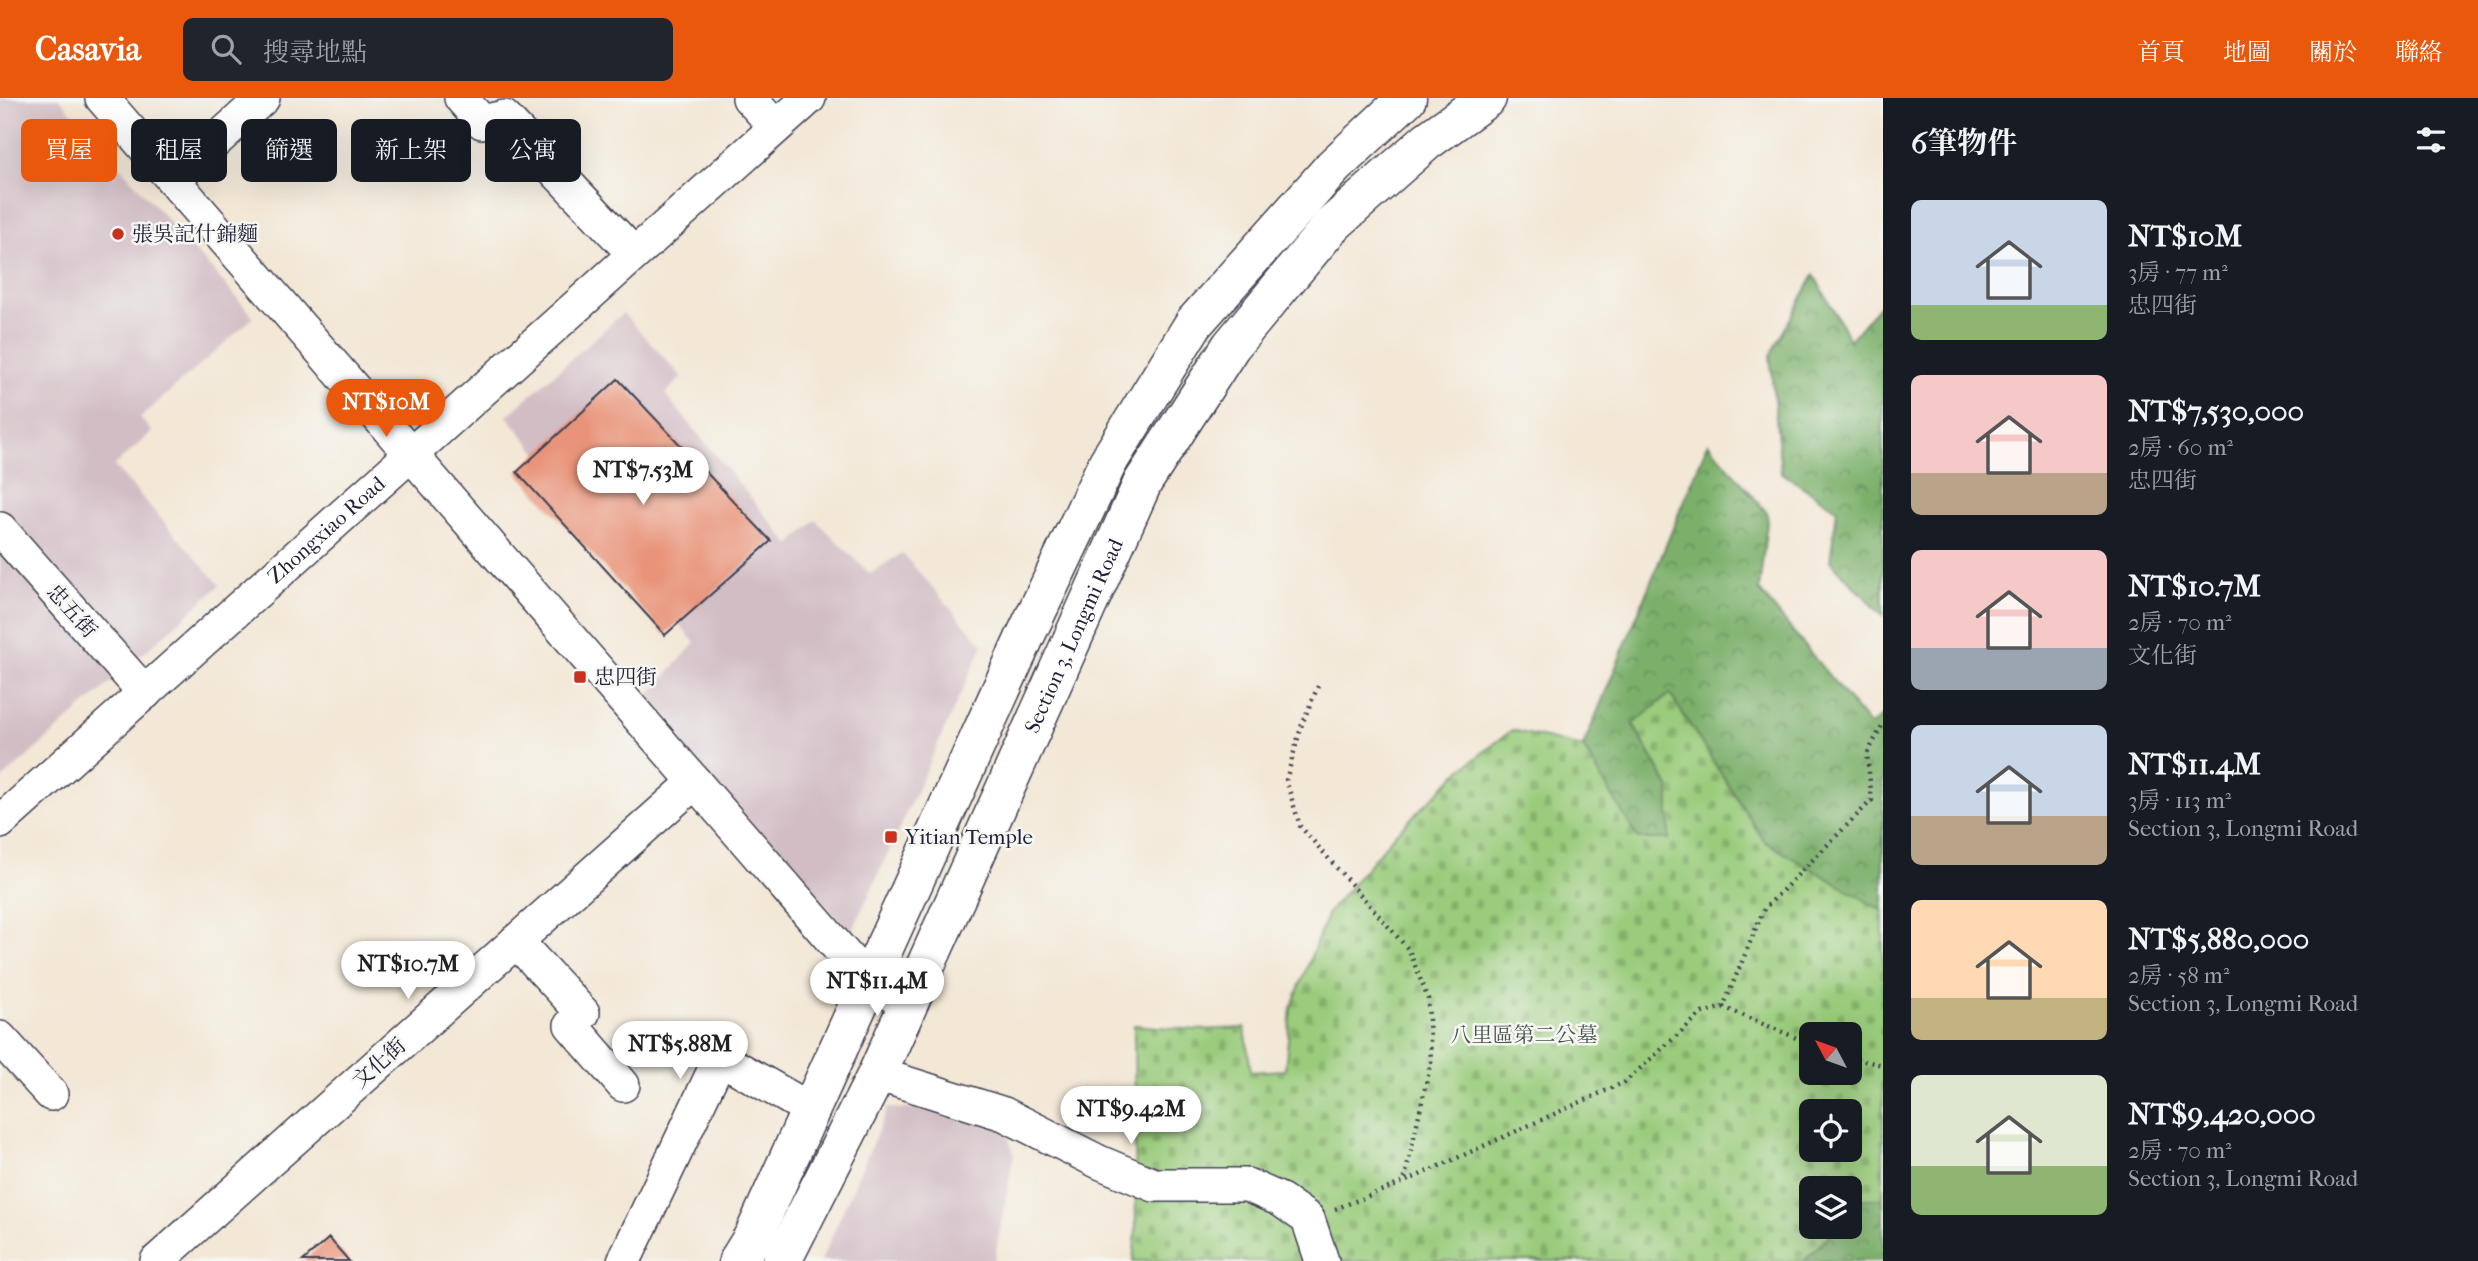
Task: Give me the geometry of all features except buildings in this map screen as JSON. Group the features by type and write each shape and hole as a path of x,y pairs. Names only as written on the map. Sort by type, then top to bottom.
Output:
{"main road":[{"name":"Section 3, Longmi Road","path":"782,1261 877,1074 1143,482 1231,346 1331,226 1427,141 1487,98"},
{"name":"Section 3, Longmi Road","path":"738,1261 754,1235 1019,651 1108,462 1194,323 1334,166 1397,101"}],"street":[{"path":"102,98 131,131"},
{"path":"227,131 263,98"},
{"path":"461,98 482,122 504,117 634,254"},
{"path":"750,98 776,127"},
{"name":"Zhongxiao Road","path":"0,822 808,98"},
{"path":"1397,101 1427,141"},
{"path":"175,182 870,984 908,1003"},
{"name":"忠五街","path":"0,529 145,693"},
{"name":"文化街","path":"157,1261 695,782"},
{"path":"516,941 583,1013 571,1025 623,1085"},
{"path":"0,1038 51,1094"},
{"path":"624,1261 720,1058 811,1110"},
{"path":"877,1074 1004,1114 1099,1162 1154,1185 1247,1185 1281,1200 1308,1219 1322,1261"}],"path":[{"path":"1318,686 1302,724 1286,780 1300,826 1409,950 1428,999 1431,1062 1404,1182"},
{"path":"1723,1007 1764,909 1872,800 1867,754 1883,724"},
{"path":"1308,1219 1404,1182 1625,1082 1702,1013 1723,1007 1799,1039"},
{"path":"1862,1061 1883,1065"}],"shaded area":[{"path":"0,98 59,98 78,119 21,119 21,182 117,182 117,163 254,317 140,418 152,432 114,466 220,585 0,781"},
{"path":"623,313 682,377 665,394 790,545 816,520 870,574 902,553 983,645 851,934 641,704 695,643 507,416"},
{"path":"888,1108 1001,1115 1014,1154 994,1261 821,1261"}],"green space":[{"path":"1814,275 1850,340 1883,301 1883,616 1830,561 1837,510 1781,472 1770,356"},
{"path":"1708,443 1768,514 1759,590 1870,726 1883,715 1883,911 1764,841 1670,694 1633,725 1669,787 1670,839 1638,840 1583,747"},
{"name":"八里區第二公墓","path":"1670,694 1764,841 1883,911 1883,1199 1862,1200 1862,1176 1799,1176 1799,1239 1825,1239 1804,1261 1133,1261 1136,1231 1134,1025 1197,1030 1245,1028 1251,1072 1285,1070 1291,1008 1328,913 1395,834 1462,769 1512,730 1583,747 1638,839 1669,839 1669,787 1633,724"},
{"path":"1883,1199 1883,1261 1804,1261 1825,1239 1862,1239 1862,1200"}],"place":[{"name":"張吳記什錦麵","path":"118,234"},
{"name":"忠四街","path":"580,677"},
{"name":"Yitian Temple","path":"891,837"}]}
